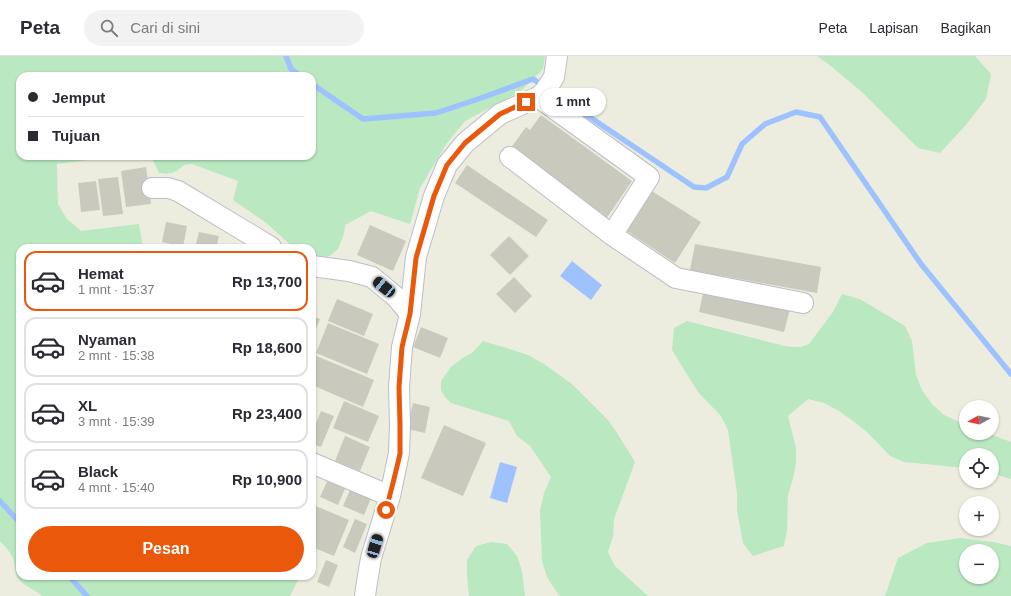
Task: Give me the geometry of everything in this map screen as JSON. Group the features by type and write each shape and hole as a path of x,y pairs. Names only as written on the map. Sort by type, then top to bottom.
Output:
{"street":[{"path":"365,596 371,558 390,496 400,454 399,387 401,354 410,314 416,258 434,196 447,165 465,143 500,114 546,88 557,56"},
{"path":"546,88 649,177 612,235"},
{"path":"510,157 612,235 676,278 803,303"},
{"path":"152,188 168,188 178,191 265,244"},
{"path":"316,267 349,271 372,277 396,297 410,314"},
{"path":"316,465 390,496"}],"green space":[{"path":"0,56 545,56 543,69 521,91 465,121 447,143 420,188 410,224 371,211 345,225 344,234 338,249 331,255 322,259 316,258 316,244 290,244 265,222 233,200 238,181 192,164 184,165 173,173 159,173 153,160 316,160 316,72 16,72 16,160 88,160 57,164 58,204 67,219 81,231 139,224 142,244 16,244 16,574 12,556 0,541"},
{"path":"817,56 975,56 991,74 986,99 965,126 940,153 918,148 862,92"},
{"path":"842,294 860,299 905,326 912,341 916,375 922,390 932,404 944,415 959,422 959,440 999,440 999,438 1011,442 1011,479 999,475 999,448 959,448 959,467 904,462 890,456 867,432 839,411 824,403 808,399 788,416 796,448 796,463 788,495 787,530 784,546 753,556 743,543 737,510 737,493 728,430 721,416 698,392 672,350 674,328 687,321 784,346 801,347 809,344 833,312"},
{"path":"483,341 528,355 544,364 572,384 608,420 617,433 635,462 614,519 613,536 608,552 615,566 648,596 560,596 547,577 542,561 540,510 544,493 551,477 530,446 517,436 509,421 451,403 441,390 441,381 451,367 472,353"},
{"path":"960,538 993,542 1011,546 1011,596 885,596 898,558 927,543"},
{"path":"491,542 507,544 517,556 522,571 525,596 469,596 467,560 476,546"},
{"path":"19,580 298,580 290,596 42,596"}],"water":[{"path":"572,261 602,285 591,300 560,276"},
{"path":"500,462 517,467 507,503 490,498"}],"building":[{"path":"541,115 632,181 606,219 510,149 526,127 530,130"},
{"path":"467,165 548,220 536,237 455,183"},
{"path":"146,167 151,204 126,207 121,171"},
{"path":"118,177 123,214 103,216 98,179"},
{"path":"96,181 100,210 81,212 78,183"},
{"path":"647,188 701,222 675,263 622,228"},
{"path":"166,222 187,226 184,244 170,244 162,242"},
{"path":"370,225 406,241 393,271 357,255"},
{"path":"199,232 219,236 217,244 196,244"},
{"path":"509,236 529,256 510,275 490,255"},
{"path":"695,244 821,267 817,293 690,270"},
{"path":"514,277 532,296 515,313 496,294"},
{"path":"704,289 790,309 784,332 699,312"},
{"path":"337,299 373,314 364,336 328,321"},
{"path":"316,318 320,319 316,328"},
{"path":"328,323 379,344 367,374 316,353"},
{"path":"421,327 448,338 440,358 413,347"},
{"path":"316,356 374,380 363,407 316,387"},
{"path":"344,401 379,416 368,442 333,428"},
{"path":"413,403 430,407 425,433 407,429"},
{"path":"321,411 334,416 321,447 316,445 316,423"},
{"path":"444,425 486,443 463,496 421,478"},
{"path":"345,436 370,447 360,471 335,461"},
{"path":"329,477 347,484 338,505 320,497"},
{"path":"353,483 374,491 364,515 343,506"},
{"path":"316,506 349,520 334,556 316,549"},
{"path":"355,519 367,524 355,553 343,547"},
{"path":"326,560 338,565 329,587 317,582"}],"waterway":[{"path":"286,56 291,69 295,72"},
{"path":"316,87 363,119 436,113 533,79 694,187 706,188 727,177 742,144 765,124 796,112 820,117 921,264 1011,374"},
{"path":"0,501 16,519"},
{"path":"73,580 87,596"}],"route":[{"path":"386,510 400,454 399,387 402,347 410,314 416,258 434,196 447,165 465,143 500,114 526,102"}]}
